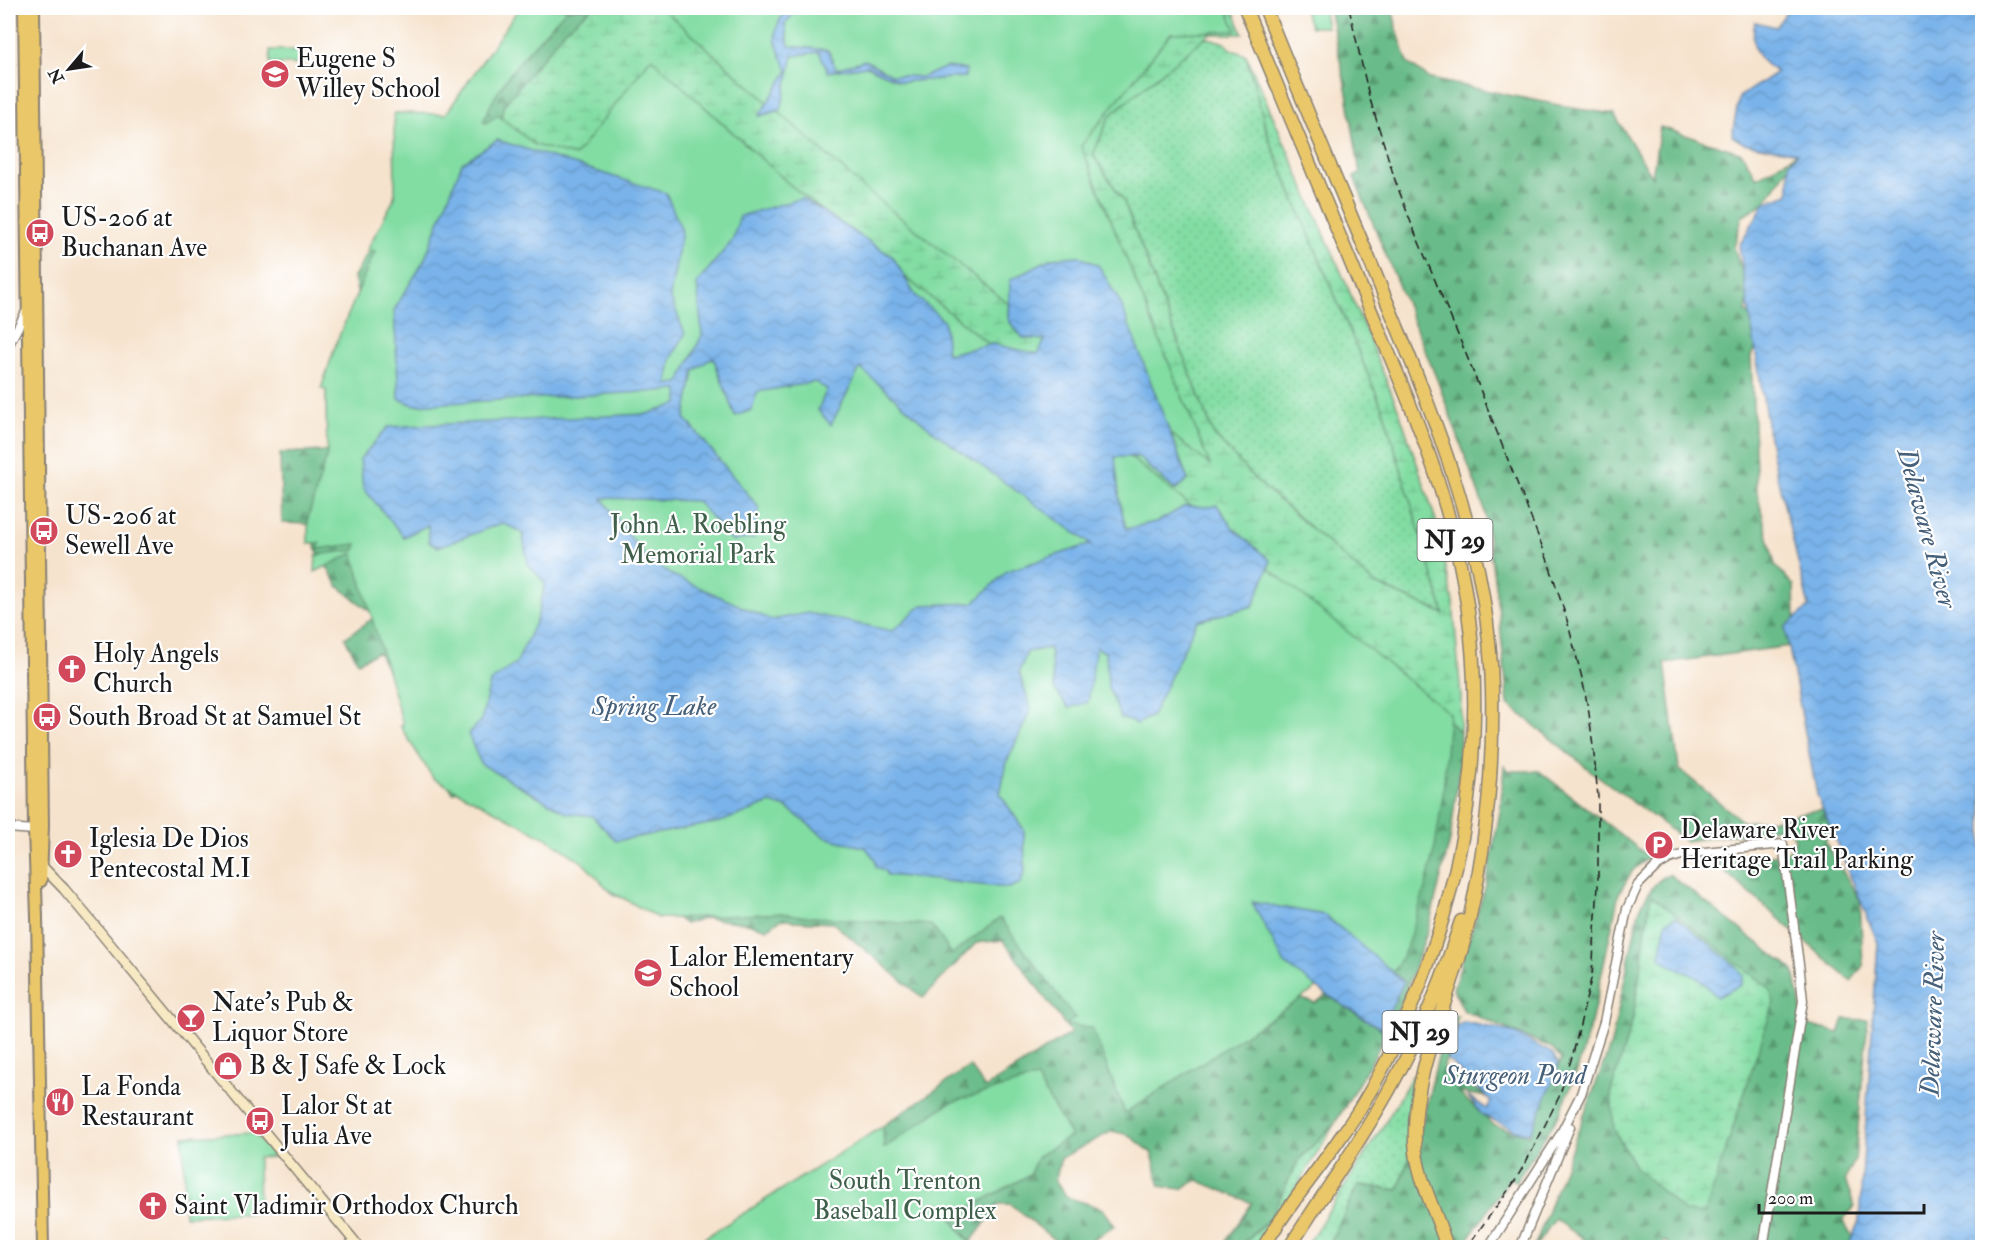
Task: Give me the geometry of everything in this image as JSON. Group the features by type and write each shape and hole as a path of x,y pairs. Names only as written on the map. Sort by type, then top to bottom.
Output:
{"highway":[{"name":"NJ 29","path":"1245,8 1436,474 1459,560 1468,610 1473,661 1474,738 1468,806 1458,862 1440,928 1417,992 1381,1071 1352,1121 1292,1207 1271,1248"},
{"name":"NJ 29","path":"1265,8 1410,356 1444,447 1464,506 1479,570 1491,660 1492,739 1488,791 1480,843 1462,919 1443,976 1420,1031 1377,1111 1289,1248"},
{"path":"1446,1244 1420,1175 1416,1151 1416,1124 1430,1051 1464,943 1471,912 1482,850 1488,791"},
{"path":"1263,1248 1275,1226 1314,1174"}],"main road":[{"path":"24,8 34,830 39,863 100,932 360,1248"},
{"path":"34,8 38,917 43,1248"}],"street":[{"path":"8,346 37,294"},
{"path":"8,828 34,830"},
{"path":"1520,1248 1589,1074 1604,1022 1627,909 1630,898 1641,880 1664,862 1685,854 1783,844 1803,1001 1763,1248"},
{"path":"1488,1248 1576,1107"}],"green space":[{"name":"John A. Roebling Memorial Park","path":"519,8 568,8 509,75 483,122 486,123 498,115 535,145 575,156 651,58 788,183 1449,713 1443,795 1426,886 1406,949 1385,987 1355,963 1125,1113 1092,1028 1066,1025 1075,1018 1000,918 952,954 931,925 782,913 658,918 609,890 582,862 548,839 433,778 400,726 403,725 353,553 315,572 316,555 355,550 357,544 318,549 320,543 308,543 308,518 327,455 326,390 321,389 337,341 375,251 367,250 395,197 394,113 446,114"},
{"path":"522,8 592,8 566,29 720,822 1315,1003 1327,995 1381,1029 1325,915 1443,764 1267,571 1460,731 1460,764 1450,840 1428,930 1402,1001 1374,1057 1335,1123 1298,1161 1270,1218 1240,1247 1222,1247 1252,1203 1197,1180 1181,1189 1160,1186 1152,1153 1129,1135 1112,1131 1061,1158 1055,1181 1067,1197 1103,1209 1115,1226 1082,1247 1063,1247 1010,1204 999,1204 970,1243 951,1218 1029,1175 1038,1156 1070,1136 949,1103 884,1149 883,1126 970,1066 985,1088 1071,1033 1003,940 976,943 923,998 833,923 786,919 780,920 767,929 747,923 705,918 685,924 670,913 614,895 581,860 467,785 453,793 378,652 358,662 345,638 376,616 339,587 316,549 312,524 282,523 280,453 327,451 326,392 359,300 354,277 391,210 397,184 449,114"},
{"path":"592,8 787,8 778,26 776,39 788,71 760,116 781,110 793,57 819,52 828,72 867,66 901,82 965,77 966,70 947,67 922,78 891,75 865,60 836,69 828,50 789,47 785,24 798,8 1232,8 1243,34 1209,34 1110,115 1093,155 1124,202 1214,435 1258,482 1375,584 1444,614 1384,412 1269,139 1246,55 1399,411 1436,521 1453,602 1461,697 1460,731 1267,571 1270,561 1233,528 1217,505 1126,530 1120,503 1115,457 1138,457 1175,490 1188,480 1121,304 1099,266 1079,256 1051,258 1011,280 1009,321 1023,338 1046,340 1038,355 992,344 947,354 944,321 915,295 893,257 802,198 740,216 732,241 697,283 702,335 679,383 666,384 671,360 685,334 670,296 682,231 666,193 497,140 504,105 566,29"},
{"path":"662,8 1227,8 1236,31 1171,33 1081,146 1210,465 866,190"},
{"path":"1303,8 1323,8 1327,27 1311,27"},
{"path":"1329,8 1392,8 1408,63 1430,79 1578,109 1614,114 1652,177 1660,127 1742,153 1757,178 1799,152 1765,202 1742,217 1734,247 1749,291 1746,312 1766,327 1751,356 1757,493 1775,565 1794,586 1795,618 1812,630 1797,645 1665,663 1679,769 1743,822 1779,819 1823,809 1833,823 1825,842 1860,900 1863,966 1851,981 1715,863 1786,853 1793,847 1795,839 1790,831 1781,828 1686,841 1591,771 1508,704 1499,614 1484,508 1438,382 1354,177 1360,174 1347,93"},
{"path":"1205,37 1225,43 1232,50 1246,55 1269,139 1384,412 1445,614 1375,584 1258,482 1214,435 1124,202 1093,155 1110,115"},
{"path":"270,50 299,50 300,64 270,64"},
{"path":"1504,766 1509,771 1539,771 1649,857 1633,870 1619,893 1592,1019 1577,1071 1560,1113 1516,1182 1510,1178 1463,1247 1328,1248 1358,1185 1398,1190 1422,1123 1448,1016 1458,1016 1443,1070 1487,1097 1458,1092 1495,1126 1529,1135 1561,1060 1552,1048 1464,1011 1453,989 1486,885 1500,812"},
{"path":"1669,874 1794,971 1804,1024 1839,1033 1844,1019 1868,1020 1855,1160 1845,1180 1855,1207 1842,1220 1854,1240 1848,1247 1672,1248 1666,1241 1659,1247 1595,1247 1555,1219 1534,1248 1611,1044 1639,911 1651,890","holes":["1651,896 1636,1168 1614,1130 1611,1091 1633,1019"]},
{"path":"1651,895 1769,988 1774,1002 1705,1213 1685,1212 1636,1168 1614,1130 1611,1091 1633,1019"},
{"path":"1412,1076 1417,1077 1413,1149 1398,1190 1358,1185 1328,1247 1305,1248 1387,1120"},
{"name":"South Trenton Baseball Complex","path":"1036,1078 1071,1136 1038,1156 1029,1175 951,1218 972,1247 936,1247 932,1242 923,1248 706,1248 701,1240 883,1126 884,1148 949,1103"},
{"path":"1335,1123 1261,1247 1240,1248 1270,1218 1298,1161"},
{"path":"254,1133 274,1157 258,1158 259,1213 185,1216 183,1136"}],"water":[{"path":"787,8 798,8 785,24 789,46 828,50 836,69 865,60 892,75 922,77 947,67 966,70 965,77 901,82 867,66 828,72 819,52 793,56 781,110 759,116 788,71 776,39 777,26"},
{"name":"Delaware River","path":"1789,8 1982,8 1982,1247 1848,1247 1859,1221 1878,943 1817,795 1785,627 1809,607 1772,455 1739,246 1765,202 1789,194 1789,163 1798,153 1743,143 1732,136 1739,97 1777,72 1759,57 1756,51 1753,38 1755,22 1776,27"},
{"name":"Spring Lake","path":"497,140 666,193 682,231 670,296 685,334 671,360 667,384 679,383 702,335 697,283 732,241 740,216 802,198 893,257 915,295 944,321 947,354 992,344 1038,354 1045,340 1023,338 1009,321 1010,280 1051,258 1079,256 1099,266 1121,304 1188,480 1175,490 1138,457 1115,457 1120,503 1126,529 1159,521 1185,506 1217,505 1233,528 1271,561 1253,606 1197,621 1152,716 1137,724 1121,718 1108,687 1106,653 1096,647 1088,702 1069,708 1054,689 1050,648 1027,652 1019,672 1031,709 1007,762 1000,794 1024,830 1025,869 1021,883 1009,888 887,875 884,870 876,867 875,859 866,848 825,837 787,808 771,803 720,822 616,841 592,816 567,813 481,764 468,734 481,721 490,682 517,662 537,618 545,583 528,564 522,532 502,523 438,547 429,542 428,525 404,537 363,488 360,459 388,427 647,414 678,404 679,390 414,405 399,399 394,310 424,261 462,163","holes":["713,357 735,416 752,410 757,392 815,382 827,389 818,410 831,425 860,368 934,432 1091,544 1007,571 974,603 922,605 892,631 808,613 771,620 670,574 642,553 602,498 697,501 732,541 754,538 759,508 685,418 694,371"]},
{"path":"1252,902 1325,915 1404,982 1381,1029 1327,995 1285,964"},
{"path":"1676,917 1736,966 1743,976 1741,985 1717,997 1699,978 1668,964 1660,957 1666,922"},
{"name":"Sturgeon Pond","path":"1465,1022 1512,1032 1552,1053 1558,1063 1557,1072 1531,1132 1522,1133 1482,1115 1467,1095 1487,1109 1491,1101 1447,1059 1458,1025"}],"railway":[{"path":"1349,8 1369,96 1395,180 1548,561 1567,620 1589,713 1598,797 1598,886 1592,975 1573,1054 1559,1097 1532,1151 1515,1181 1466,1248"}],"place":[{"name":"Eugene S Willey School","path":"275,74"},
{"name":"US-206 at Buchanan Ave","path":"40,233"},
{"name":"US-206 at Sewell Ave","path":"44,531"},
{"name":"Holy Angels Church","path":"72,669"},
{"name":"South Broad St at Samuel St","path":"47,717"},
{"name":"Delaware River Heritage Trail Parking","path":"1659,845"},
{"name":"Iglesia De Dios Pentecostal M.I","path":"68,854"},
{"name":"Lalor Elementary School","path":"648,973"},
{"name":"Nate's Pub & Liquor Store","path":"191,1018"},
{"name":"B & J Safe & Lock","path":"228,1066"},
{"name":"La Fonda Restaurant","path":"60,1102"},
{"name":"Lalor St at Julia Ave","path":"260,1121"},
{"name":"Saint Vladimir Orthodox Church","path":"153,1206"}]}
